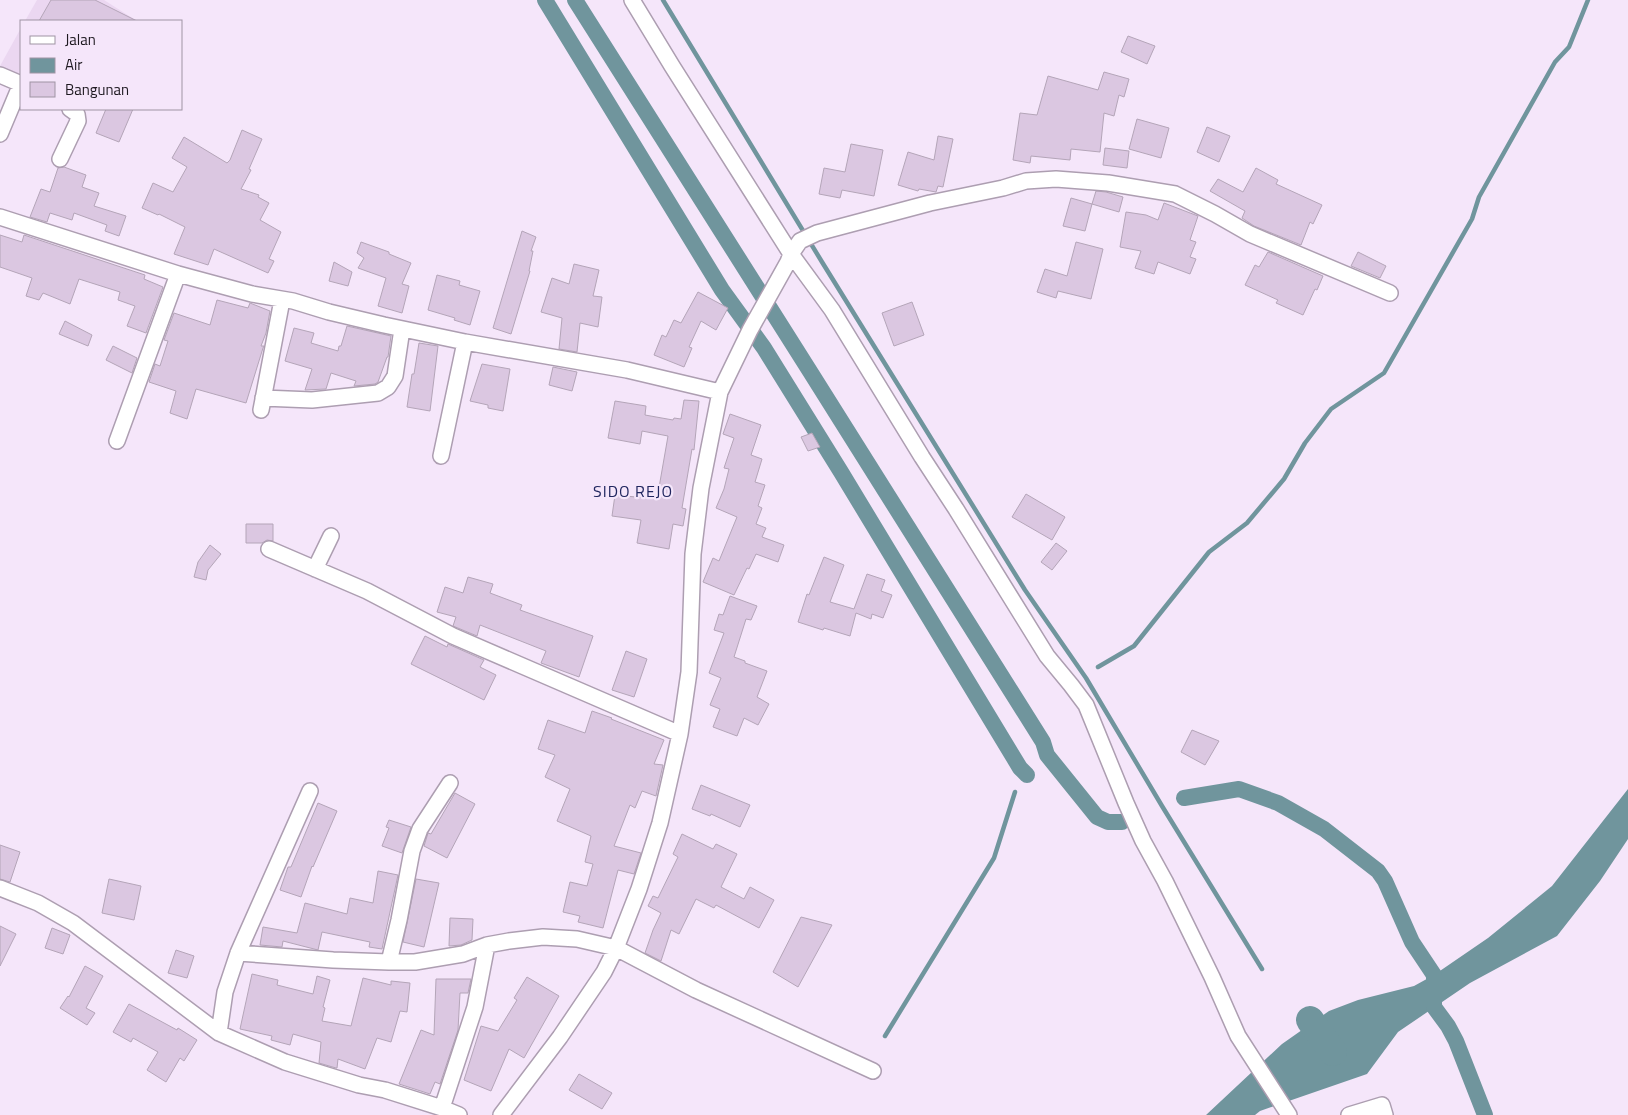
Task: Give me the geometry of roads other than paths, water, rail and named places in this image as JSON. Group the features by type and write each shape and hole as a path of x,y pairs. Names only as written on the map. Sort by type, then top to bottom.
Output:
{"street":[{"path":"632,0 791,254 832,310 1046,656 1086,705 1143,841 1186,923 1238,1036 1289,1115"},
{"path":"0,75 20,84"},
{"path":"0,134 20,86"},
{"path":"60,159 78,121 77,114 71,110"},
{"path":"500,1115 560,1037 604,972 640,889 660,823 680,734 689,672 693,554 701,488 720,392 750,330 800,241 817,233 930,203 1003,188 1026,181 1056,180 1108,183 1175,194 1250,234 1390,293"},
{"path":"0,217 178,274 252,294 292,301 329,312 402,329 627,370 720,392"},
{"path":"118,441 178,274"},
{"path":"282,300 262,404 378,393 388,387 395,376 402,329"},
{"path":"441,456 465,342"},
{"path":"315,569 331,536"},
{"path":"269,549 367,591 453,636 680,734"},
{"path":"389,962 400,920 412,851 420,830 450,783"},
{"path":"219,1033 225,992 238,953 310,791"},
{"path":"0,888 38,903 73,923 219,1033 285,1062 442,1108 459,1115"},
{"path":"238,953 415,962 463,954 487,945 509,941 543,937 577,939 616,948 696,990 873,1071"},
{"path":"442,1108 475,1007 487,945"},
{"path":"1349,1115 1382,1105 1385,1115"}],"water":[{"path":"1628,789 1628,839 1600,881 1557,936 1470,983 1398,1032 1367,1074 1260,1111 1255,1115 1206,1115 1282,1044 1329,1011 1358,1000 1414,986 1434,975 1488,938 1552,886"}],"waterway":[{"path":"545,0 722,290 764,348 1020,768 1027,775"},
{"path":"575,0 1043,742 1047,755 1097,817 1108,822 1122,822"},
{"path":"663,0 1025,590 1086,678 1262,969"},
{"path":"1098,667 1134,646 1209,552 1247,523 1284,479 1305,443 1331,409 1384,373 1472,219 1479,197 1555,62 1569,47 1588,0"},
{"path":"1184,798 1239,789 1278,803 1324,829 1378,871 1385,881 1412,942 1434,975 1434,1007 1456,1041 1485,1115"},
{"path":"885,1036 994,858 1015,792"},
{"path":"1310,1020 1333,1052"}],"district":[{"name":"SIDO REJO","path":"633,491"}]}
